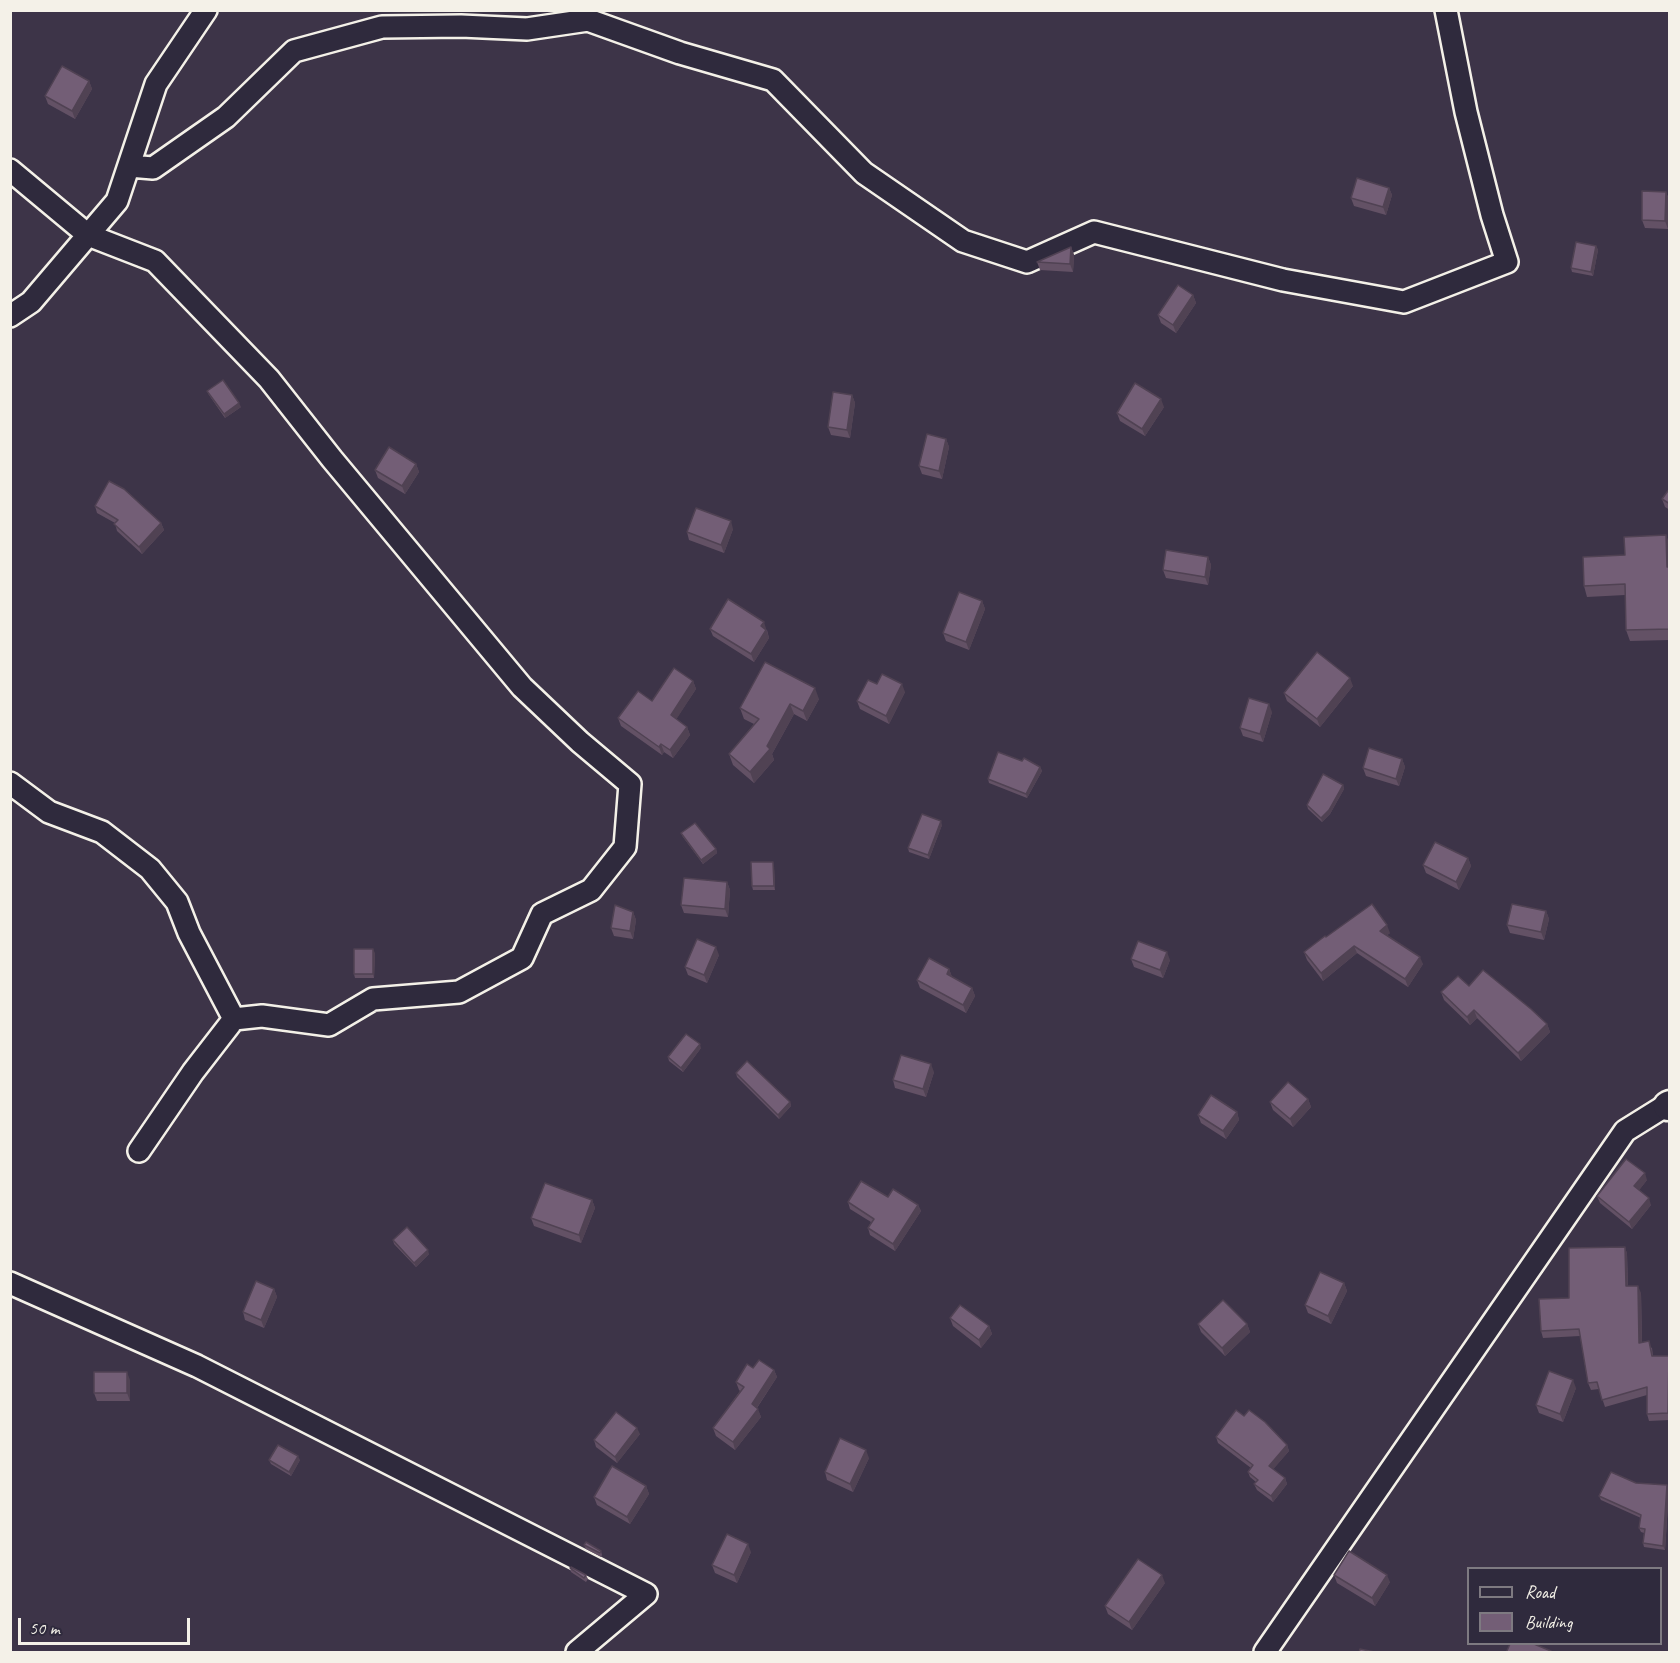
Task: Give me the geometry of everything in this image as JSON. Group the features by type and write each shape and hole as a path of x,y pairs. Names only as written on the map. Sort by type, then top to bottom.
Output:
{"street":[{"path":"10,316 31,302 117,201 156,84 206,10"},
{"path":"129,166 153,168 217,124 294,51 382,27 461,26 527,29 588,20 680,53 773,80 864,173 963,241 1027,262 1094,232 1283,280 1404,302 1507,262 1492,215 1466,112 1446,10"},
{"path":"10,170 88,235 155,261 269,379 332,459 522,687 580,742 630,784 625,847 591,890 542,914 522,958 459,992 373,999 329,1025 262,1016 234,1019 193,1072 139,1151"},
{"path":"10,783 49,812 102,832 150,868 177,902 189,933 234,1019"},
{"path":"1265,1653 1625,1131 1669,1105"},
{"path":"10,1283 197,1366 646,1594 577,1653"}],"building":[{"path":"62,66 89,81 72,111 45,96"},
{"path":"1357,178 1389,188 1383,207 1351,198"},
{"path":"1642,191 1666,192 1665,221 1642,220"},
{"path":"1576,242 1596,246 1591,272 1571,268"},
{"path":"1071,247 1070,264 1037,262"},
{"path":"1178,285 1193,295 1173,325 1158,315"},
{"path":"223,380 239,403 224,414 207,391"},
{"path":"1135,383 1161,399 1142,429 1117,413"},
{"path":"833,392 852,395 847,430 828,427"},
{"path":"927,434 946,439 939,471 919,466"},
{"path":"389,447 416,464 402,486 375,470"},
{"path":"109,481 124,489 161,523 139,547 114,524 118,520 95,506"},
{"path":"1670,488 1670,504 1662,499"},
{"path":"696,508 731,521 721,545 687,532"},
{"path":"1666,535 1667,567 1670,567 1670,629 1626,630 1625,584 1584,586 1583,557 1625,555 1624,537"},
{"path":"1166,550 1208,557 1205,577 1163,570"},
{"path":"959,592 982,601 966,642 943,633"},
{"path":"728,599 764,622 761,626 766,630 751,654 710,629"},
{"path":"1317,652 1350,678 1317,719 1284,693"},
{"path":"765,662 815,688 803,711 790,704 767,746 770,749 750,772 729,754 759,719 740,708"},
{"path":"674,668 693,681 671,715 687,727 670,750 661,744 659,747 618,718 638,691 652,701"},
{"path":"882,674 902,684 886,716 857,701 868,680 877,684"},
{"path":"1249,698 1269,704 1260,734 1240,728"},
{"path":"1369,748 1402,759 1396,779 1363,768"},
{"path":"998,752 1022,761 1024,758 1040,767 1026,794 988,779"},
{"path":"1323,774 1343,785 1329,810 1321,818 1307,805"},
{"path":"922,814 941,821 928,855 908,848"},
{"path":"695,823 716,849 701,860 681,833"},
{"path":"1435,842 1468,858 1456,882 1423,865"},
{"path":"751,862 773,862 774,886 752,886"},
{"path":"684,878 727,882 725,909 681,905"},
{"path":"1372,904 1387,925 1380,931 1420,957 1405,979 1354,946 1321,973 1304,952"},
{"path":"1512,904 1546,911 1541,932 1507,925"},
{"path":"615,905 633,912 630,931 611,928"},
{"path":"697,939 716,947 704,975 685,967"},
{"path":"1138,941 1167,952 1160,970 1131,959"},
{"path":"354,949 373,949 373,974 354,974"},
{"path":"929,958 949,969 947,974 972,988 963,1005 917,980"},
{"path":"1483,970 1547,1024 1518,1053 1474,1010 1467,1017 1441,992 1458,976 1469,986"},
{"path":"686,1034 700,1044 681,1068 668,1057"},
{"path":"901,1055 931,1064 923,1089 893,1080"},
{"path":"747,1061 790,1102 778,1115 736,1073"},
{"path":"1288,1082 1308,1099 1290,1119 1270,1102"},
{"path":"1211,1095 1237,1112 1223,1131 1198,1115"},
{"path":"1626,1159 1645,1173 1634,1186 1649,1198 1629,1222 1597,1196"},
{"path":"861,1181 888,1197 893,1189 918,1205 893,1244 868,1228 874,1219 848,1202"},
{"path":"545,1183 592,1200 579,1235 531,1218"},
{"path":"407,1227 428,1250 414,1263 393,1240"},
{"path":"1625,1247 1626,1286 1638,1286 1639,1343 1649,1341 1652,1356 1669,1356 1668,1413 1647,1414 1647,1387 1602,1400 1597,1382 1588,1383 1579,1329 1541,1331 1539,1299 1569,1298 1569,1248"},
{"path":"1320,1272 1344,1283 1328,1316 1305,1305"},
{"path":"256,1281 274,1289 261,1320 243,1312"},
{"path":"1223,1300 1247,1324 1222,1348 1198,1324"},
{"path":"960,1305 989,1326 979,1340 950,1318"},
{"path":"759,1360 774,1370 752,1404 758,1409 733,1442 713,1428 744,1387 736,1382 747,1364 753,1368"},
{"path":"1549,1371 1573,1380 1560,1414 1536,1405"},
{"path":"94,1372 127,1372 127,1393 94,1393"},
{"path":"1236,1410 1244,1416 1249,1410 1265,1422 1287,1445 1269,1466 1285,1478 1271,1496 1254,1484 1258,1480 1248,1472 1253,1465 1216,1437"},
{"path":"616,1412 637,1428 615,1457 594,1440"},
{"path":"840,1438 866,1450 850,1484 825,1472"},
{"path":"278,1445 298,1456 289,1472 269,1460"},
{"path":"612,1466 646,1486 627,1517 594,1497"},
{"path":"1611,1472 1636,1483 1667,1485 1663,1546 1643,1543 1645,1529 1639,1528 1641,1515 1599,1496"},
{"path":"727,1534 748,1544 734,1575 712,1565"},
{"path":"586,1542 601,1551 600,1553 584,1545"},
{"path":"1349,1551 1387,1575 1372,1598 1334,1575"},
{"path":"1138,1559 1162,1575 1129,1622 1105,1606"},
{"path":"570,1568 586,1575 584,1578"},
{"path":"1510,1645 1536,1645 1551,1651 1551,1653 1506,1653"},
{"path":"1360,1649 1379,1653 1359,1653"}]}
